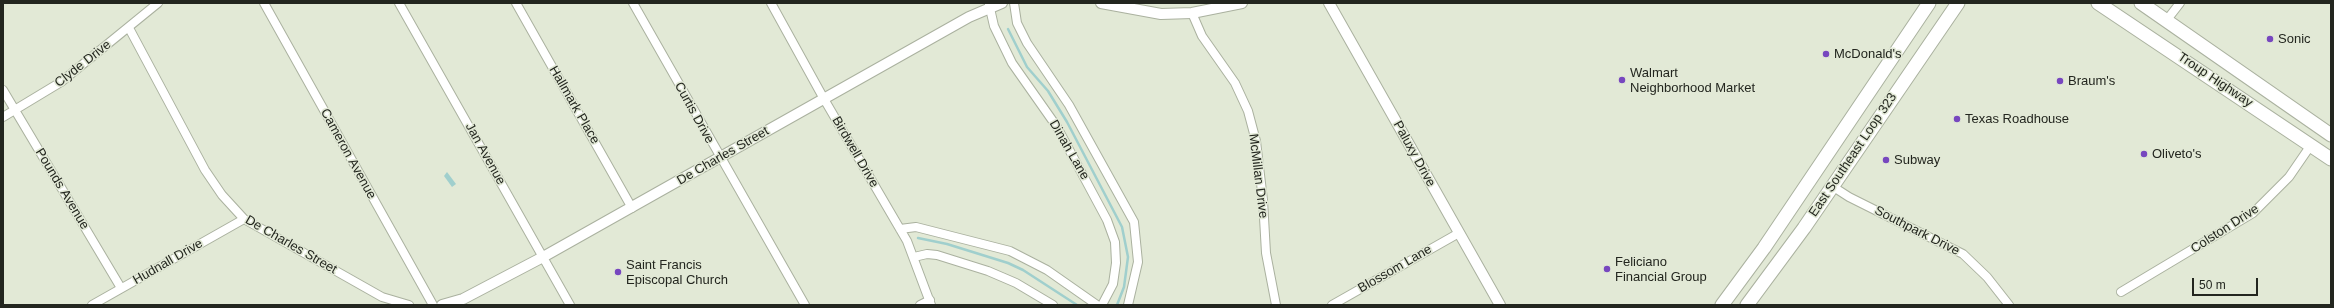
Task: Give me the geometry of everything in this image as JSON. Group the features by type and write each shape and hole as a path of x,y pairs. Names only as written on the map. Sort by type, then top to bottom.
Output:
{"highway":[{"name":"East Southeast Loop 323","path":"1722,305 1764,248 1929,3"},
{"name":"East Southeast Loop 323","path":"1747,305 1832,186 1958,3"},
{"name":"Troup Highway","path":"2098,3 2331,159"},
{"name":"Troup Highway","path":"2141,3 2331,135"}],"street":[{"name":"Clyde Drive","path":"3,117 61,82 158,3"},
{"name":"Cameron Avenue","path":"264,3 433,305"},
{"name":"Jan Avenue","path":"399,3 570,305"},
{"name":"Hallmark Place","path":"516,3 632,208"},
{"name":"Curtis Drive","path":"633,3 719,157 805,305"},
{"name":"Birdwell Drive","path":"771,3 824,99 900,229 914,257 930,302"},
{"name":"De Charles Street","path":"442,305 463,299 543,257 990,5 1002,3"},
{"name":"Dinah Lane","path":"1014,3 1016,23 1027,43 1069,105 1134,222 1138,262 1128,305"},
{"path":"1101,3 1161,14 1192,13 1242,3"},
{"name":"Paluxy Drive","path":"1329,3 1500,305"},
{"path":"2166,21 2180,3"},
{"name":"Dinah Lane","path":"990,5 994,26 1012,63 1057,127 1108,220 1115,242 1116,263 1113,284 1102,305"},
{"name":"McMillan Drive","path":"1192,13 1202,36 1235,83 1248,111 1256,141 1263,200 1266,253 1276,305"},
{"name":"De Charles Street","path":"129,28 205,170 222,195 244,218 382,297 410,305"},
{"name":"Pounds Avenue","path":"3,90 121,288"},
{"name":"Colston Drive","path":"2121,292 2253,213 2289,177 2311,145"},
{"name":"Southpark Drive","path":"1832,186 1849,197 1963,254 1987,277 2009,305"},
{"name":"Hudnall Drive","path":"92,305 244,218"},
{"path":"900,229 916,226 1010,252 1046,270 1097,305"},
{"name":"Blossom Lane","path":"1332,305 1459,233"},
{"path":"914,257 926,254 937,255 988,271 1016,283 1053,305"},
{"path":"920,305 930,302"}],"water":[{"path":"447,172 456,184 452,187 444,176"}],"waterway":[{"path":"1008,29 1027,67 1048,91 1067,122 1122,227 1128,257 1124,287 1117,305"},
{"path":"918,238 947,244 1008,263 1023,270 1077,305"}],"place":[{"name":"Sonic","path":"2270,39"},
{"name":"McDonald's","path":"1826,54"},
{"name":"Walmart Neighborhood Market","path":"1622,80"},
{"name":"Braum's","path":"2060,81"},
{"name":"Texas Roadhouse","path":"1957,119"},
{"name":"Oliveto's","path":"2144,154"},
{"name":"Subway","path":"1886,160"},
{"name":"Feliciano Financial Group","path":"1607,269"},
{"name":"Saint Francis Episcopal Church","path":"618,272"}]}
